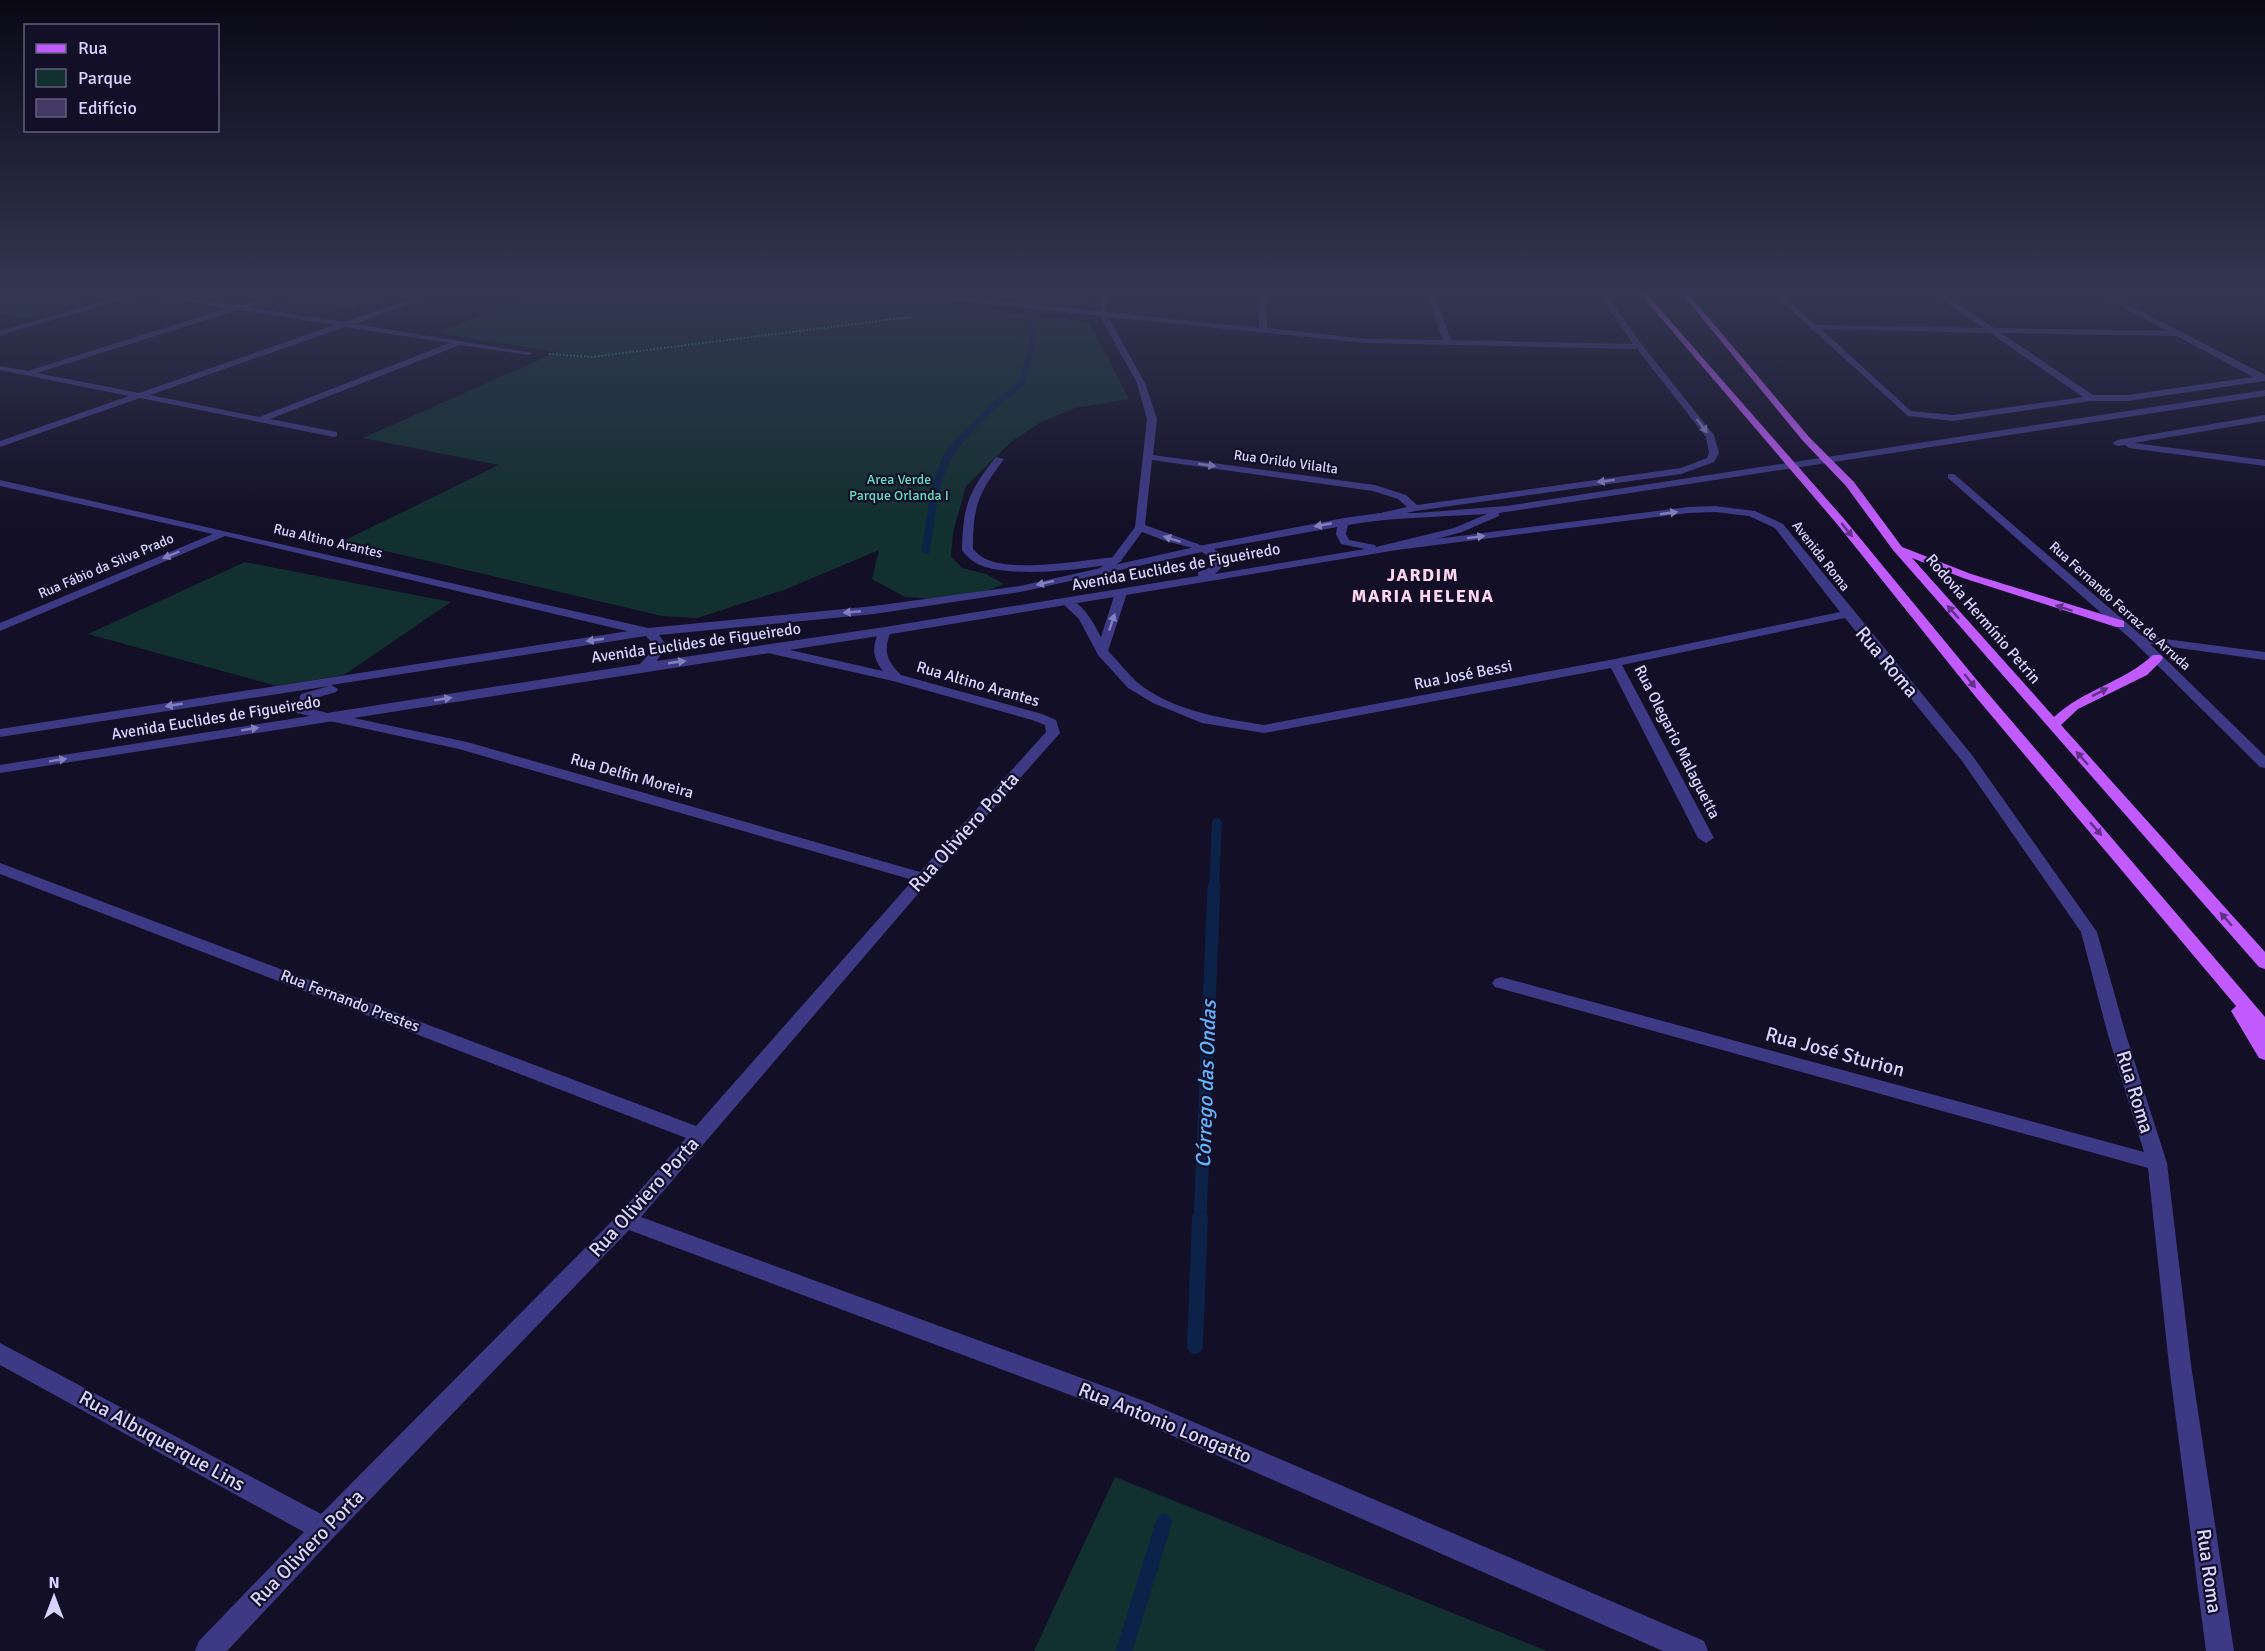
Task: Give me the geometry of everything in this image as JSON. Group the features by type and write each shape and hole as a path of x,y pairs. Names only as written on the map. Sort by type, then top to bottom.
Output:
{"main road":[{"path":"1707,368 2265,1029"},
{"name":"Rodovia Hermínio Petrin","path":"1747,368 1806,439 1850,484 1897,548 2265,963"},
{"path":"1897,548 1967,576 2120,624"},
{"path":"2053,725 2073,706 2142,672 2157,658"},
{"path":"2212,965 2265,1053"}],"street":[{"path":"0,368 334,434"},
{"path":"28,373 44,368"},
{"path":"0,444 219,368"},
{"path":"261,419 393,368"},
{"path":"999,459 978,485 968,510 967,550 982,562 998,566 1111,564 1140,527 1149,457 1152,419 1141,383 1133,368"},
{"name":"Avenida Euclides de Figueiredo","path":"0,733 648,632 874,610 1020,589 1111,564 1414,508 1681,471 1711,460 1714,453 1711,437 1656,368"},
{"path":"1859,368 1908,413 1953,418 2091,398 2127,398 2263,378"},
{"path":"2047,368 2091,398"},
{"path":"2244,368 2263,378"},
{"path":"1506,509 2265,393"},
{"path":"2265,418 2117,443 2265,463"},
{"name":"Rua Orildo Vilalta","path":"1149,457 1376,488 1402,497 1414,508"},
{"path":"2250,462 2265,477"},
{"name":"Rua Fernando Ferraz de Arruda","path":"1951,476 2138,639 2265,764"},
{"name":"Rua Altino Arantes","path":"0,483 648,632"},
{"name":"Avenida Euclides de Figueiredo","path":"1380,516 1417,516 1506,509"},
{"name":"Avenida Euclides de Figueiredo","path":"1397,547 1458,530 1506,509"},
{"name":"Avenida Euclides de Figueiredo","path":"0,769 885,631 1397,547 1688,510 1734,510"},
{"name":"Avenida Roma","path":"1734,510 1751,513 1779,526 1848,614"},
{"path":"1344,521 1341,534 1345,542 1397,547"},
{"path":"1140,527 1170,539 1204,548 1218,556 1221,562 1211,572 1162,585"},
{"name":"Rua Fábio da Silva Prado","path":"0,627 225,533"},
{"path":"1102,652 1121,592"},
{"name":"Rua José Bessi","path":"1067,602 1084,617 1102,652 1133,685 1158,700 1207,720 1264,729 1615,663 1848,614"},
{"name":"Rua Roma","path":"1848,614 1967,758 2089,932 2117,1035 2157,1163 2180,1365 2220,1651"},
{"name":"Rua Altino Arantes","path":"885,631 878,647 881,662 896,678"},
{"path":"644,667 655,656 660,645 656,638 648,632"},
{"path":"2138,639 2265,656"},
{"name":"Rua Altino Arantes","path":"768,649 896,678 1051,723"},
{"name":"Rua Delfin Moreira","path":"507,653 452,667 319,691 306,698 302,710 462,746 923,878"},
{"name":"Rua Olegario Malaguetta","path":"1615,663 1706,838"},
{"name":"Rua Oliviero Porta","path":"209,1651 324,1529 626,1220 923,878 1053,733 1051,723"},
{"name":"Rua Fernando Prestes","path":"0,867 700,1135"},
{"name":"Rua José Sturion","path":"1501,984 2157,1163"},
{"name":"Rua Antonio Longatto","path":"626,1220 1138,1410 1694,1651"},
{"name":"Rua Albuquerque Lins","path":"0,1353 324,1529"}],"green space":[{"name":"Area Verde Parque Orlanda I","path":"521,368 1113,368 1129,399 1075,408 1041,422 1011,442 966,486 953,533 951,556 962,568 986,574 1004,584 972,597 951,600 905,597 872,579 879,550 784,590 697,618 662,616 343,541 499,465 363,438"},
{"path":"245,562 451,602 344,675 277,686 88,634"},
{"path":"1115,1477 1547,1651 1034,1651"}],"waterway":[{"path":"959,441 991,408 1022,383 1026,368"},
{"path":"926,550 932,506 939,477 952,450 961,439"},
{"name":"Córrego das Ondas","path":"1214,889 1217,823"},
{"name":"Córrego das Ondas","path":"1200,1220 1214,887"},
{"name":"Córrego das Ondas","path":"1195,1346 1200,1218"},
{"name":"Córrego das Ondas","path":"1124,1651 1164,1522"}],"district":[{"name":"JARDIM MARIA HELENA","path":"1423,585"}]}
